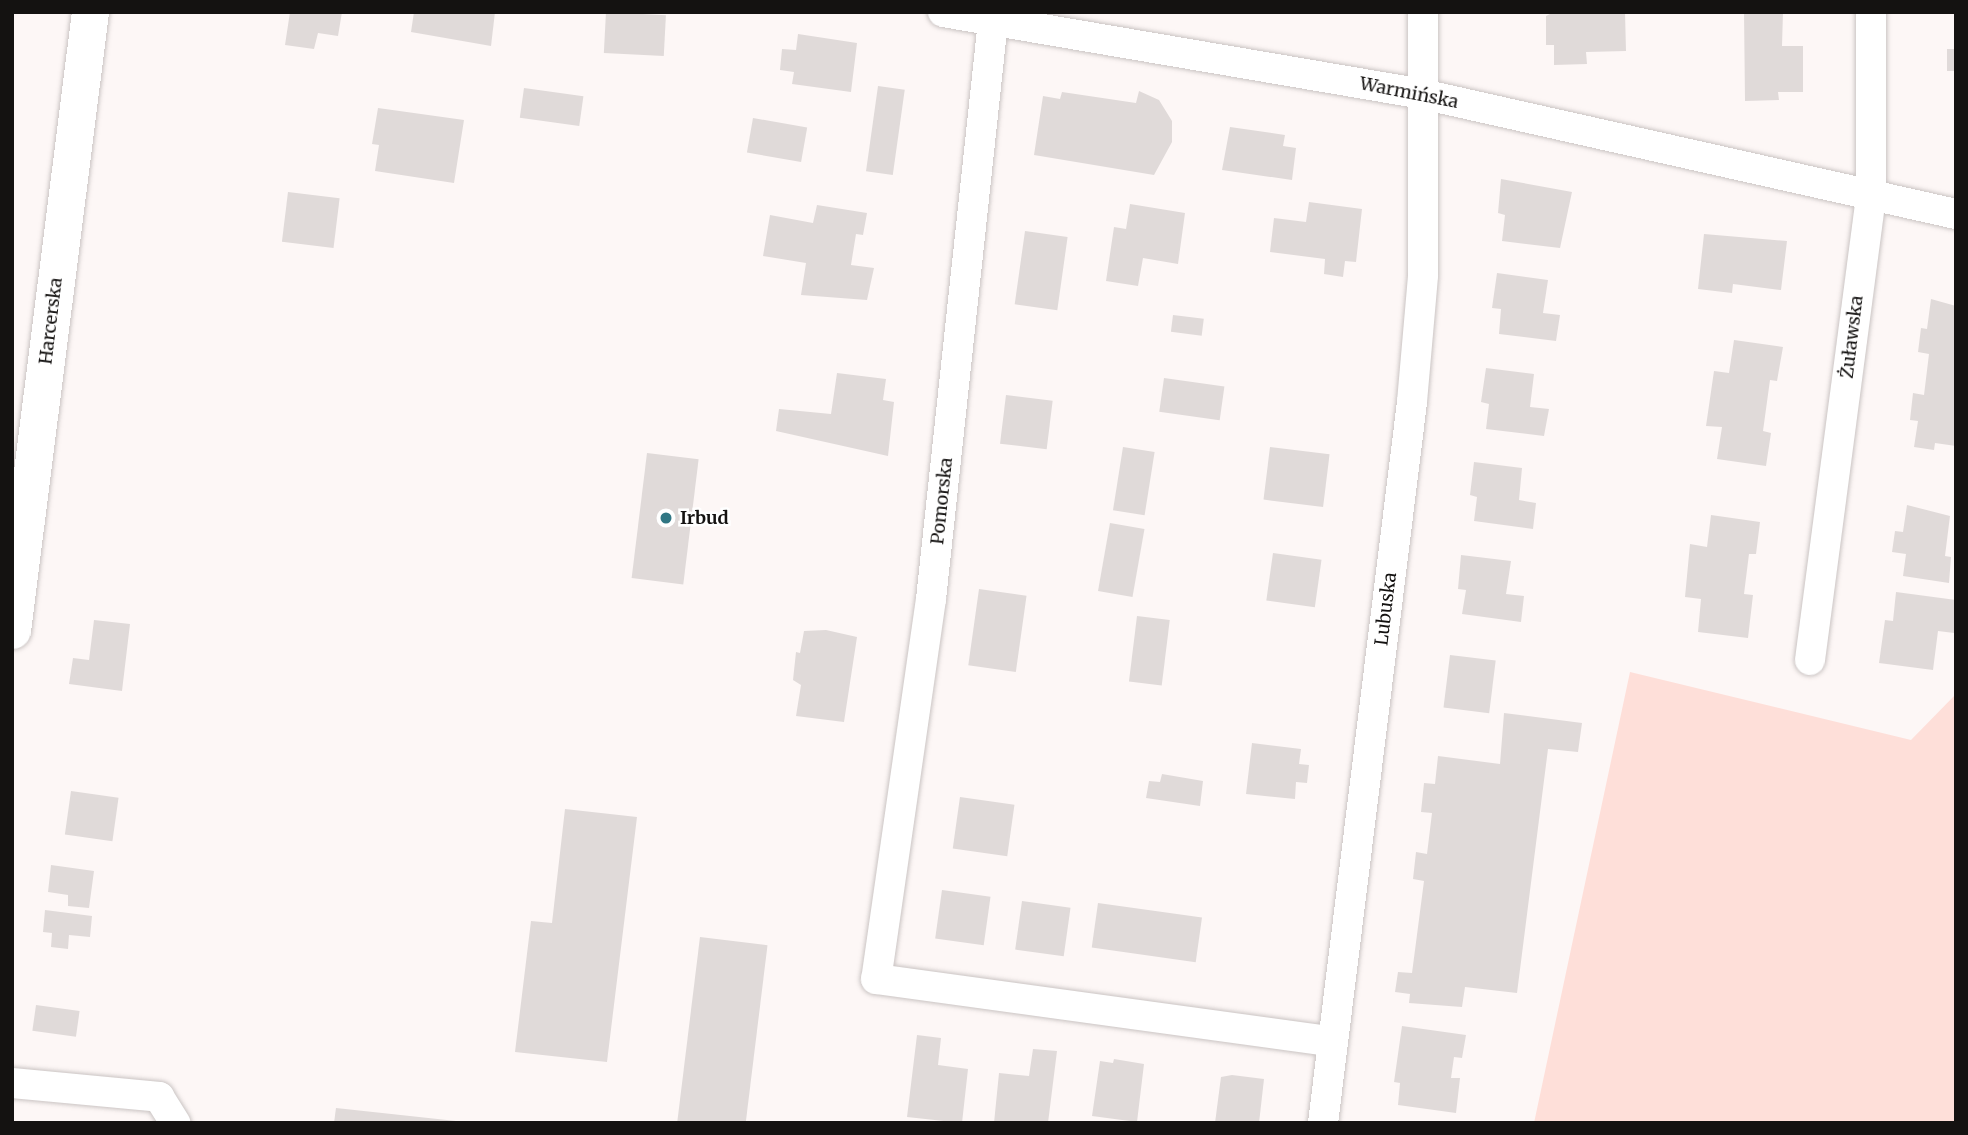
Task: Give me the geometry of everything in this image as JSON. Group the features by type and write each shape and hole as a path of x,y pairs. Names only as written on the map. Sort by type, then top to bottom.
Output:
{"street":[{"name":"Harcerska","path":"12,630 90,12"},
{"name":"Warmińska","path":"943,12 1422,94 1956,214"},
{"name":"Lubuska","path":"1323,1123 1413,389 1423,275 1423,12"},
{"name":"Żuławska","path":"1810,660 1871,194 1871,12"},
{"name":"Pomorska","path":"993,20 931,599 876,979 1333,1042"},
{"path":"12,1083 159,1097 175,1123"}],"shaded area":[{"path":"1630,672 1911,740 1956,694 1956,1123 1534,1123"}],"building":[{"path":"290,12 342,12 338,36 318,33 314,49 285,45"},
{"path":"414,12 495,12 491,46 411,32"},
{"path":"606,12 666,15 664,56 604,53"},
{"path":"1554,12 1625,12 1626,51 1586,52 1587,64 1554,65 1554,45 1546,45 1546,16"},
{"path":"1744,12 1783,12 1782,46 1803,46 1803,92 1778,92 1779,100 1745,101"},
{"path":"798,34 857,43 851,92 792,84 794,72 780,70 782,49 796,50"},
{"path":"1947,49 1956,49 1956,71 1947,71"},
{"path":"878,86 905,90 893,175 866,171"},
{"path":"524,88 583,96 579,126 520,118"},
{"path":"1139,91 1159,100 1172,121 1172,142 1154,175 1034,155 1043,96 1060,99 1062,92 1136,103"},
{"path":"378,108 464,120 454,183 375,171 379,145 372,144"},
{"path":"753,118 807,128 801,162 747,152"},
{"path":"1230,127 1285,135 1283,146 1296,148 1292,180 1222,170"},
{"path":"1501,179 1572,192 1560,248 1502,241 1505,215 1498,213"},
{"path":"288,192 340,198 334,248 282,242"},
{"path":"1309,202 1362,209 1356,262 1345,261 1343,277 1324,274 1325,259 1270,252 1274,218 1306,222"},
{"path":"1130,204 1185,213 1178,264 1143,258 1138,286 1106,281 1114,227 1126,229"},
{"path":"817,205 867,213 863,235 856,234 851,265 874,268 867,300 801,295 806,263 763,256 770,215 813,223"},
{"path":"1025,231 1068,237 1057,310 1015,304"},
{"path":"1704,234 1787,241 1781,290 1733,284 1732,293 1698,289"},
{"path":"1497,273 1548,280 1543,313 1560,315 1556,341 1499,334 1501,309 1492,308"},
{"path":"1931,299 1956,306 1956,446 1935,443 1934,450 1914,447 1918,421 1910,420 1913,393 1924,395 1929,354 1918,352 1921,328 1927,329"},
{"path":"1173,315 1204,319 1202,336 1171,332"},
{"path":"1734,340 1783,347 1777,381 1770,380 1763,431 1771,433 1766,466 1717,459 1722,427 1706,426 1714,371 1729,373"},
{"path":"1486,368 1534,374 1530,407 1549,409 1544,436 1486,429 1489,404 1481,402"},
{"path":"837,373 886,379 883,400 894,402 888,456 776,431 779,409 831,414"},
{"path":"1164,378 1224,386 1220,420 1159,412"},
{"path":"1006,395 1053,401 1047,449 1000,444"},
{"path":"1123,447 1155,452 1145,515 1113,510"},
{"path":"1270,447 1330,454 1323,507 1264,500"},
{"name":"Irbud","path":"647,453 699,459 683,584 632,578"},
{"path":"1474,462 1522,468 1519,500 1536,503 1533,529 1474,521 1477,497 1470,495"},
{"path":"1907,505 1950,516 1945,556 1951,557 1949,583 1903,576 1906,554 1892,552 1895,531 1903,532"},
{"path":"1711,515 1760,522 1756,554 1749,554 1744,594 1753,595 1748,638 1698,632 1701,599 1685,597 1690,544 1707,547"},
{"path":"1110,523 1144,529 1132,597 1098,591"},
{"path":"1273,553 1322,560 1315,607 1266,601"},
{"path":"1461,555 1511,561 1506,594 1524,596 1521,622 1462,614 1466,590 1458,589"},
{"path":"979,589 1027,596 1016,672 968,665"},
{"path":"1896,592 1956,600 1954,633 1938,631 1933,670 1879,663 1885,620 1893,621"},
{"path":"1137,616 1170,620 1162,686 1129,682"},
{"path":"94,620 130,624 122,691 69,684 73,658 89,660"},
{"path":"826,630 857,637 844,722 796,716 801,685 793,680 796,652 800,653 804,631"},
{"path":"1450,655 1496,661 1489,713 1444,708"},
{"path":"1504,713 1582,723 1578,752 1548,749 1517,993 1465,987 1462,1007 1409,1003 1410,994 1395,992 1398,972 1412,973 1424,881 1413,879 1416,852 1427,854 1432,813 1421,812 1424,783 1435,784 1438,756 1500,764"},
{"path":"1252,743 1301,749 1299,764 1309,765 1307,783 1296,782 1295,799 1246,794"},
{"path":"1162,774 1203,781 1200,806 1146,798 1149,781 1160,782"},
{"path":"71,791 119,798 112,841 65,835"},
{"path":"960,797 1014,805 1007,856 953,848"},
{"path":"565,809 637,817 607,1062 515,1052 531,921 552,923"},
{"path":"51,865 94,871 89,908 68,906 68,895 48,892"},
{"path":"942,890 991,897 984,945 935,939"},
{"path":"1022,901 1071,908 1064,956 1015,950"},
{"path":"1098,903 1202,918 1196,962 1092,948"},
{"path":"45,910 92,916 90,937 69,935 68,949 51,947 52,933 43,932"},
{"path":"700,937 767,945 746,1123 677,1123"},
{"path":"36,1005 80,1011 76,1037 32,1031"},
{"path":"1402,1026 1466,1035 1462,1058 1454,1057 1451,1078 1460,1078 1456,1113 1398,1105 1400,1083 1394,1082"},
{"path":"917,1035 941,1038 938,1065 968,1069 962,1123 907,1117"},
{"path":"1033,1049 1057,1051 1048,1123 994,1123 999,1073 1029,1076"},
{"path":"1114,1059 1144,1064 1137,1122 1092,1116 1100,1061 1113,1063"},
{"path":"1232,1075 1264,1079 1259,1123 1215,1123 1221,1077"},
{"path":"336,1108 456,1121 456,1123 334,1123"}],"place":[{"name":"Irbud","path":"666,518"}]}
